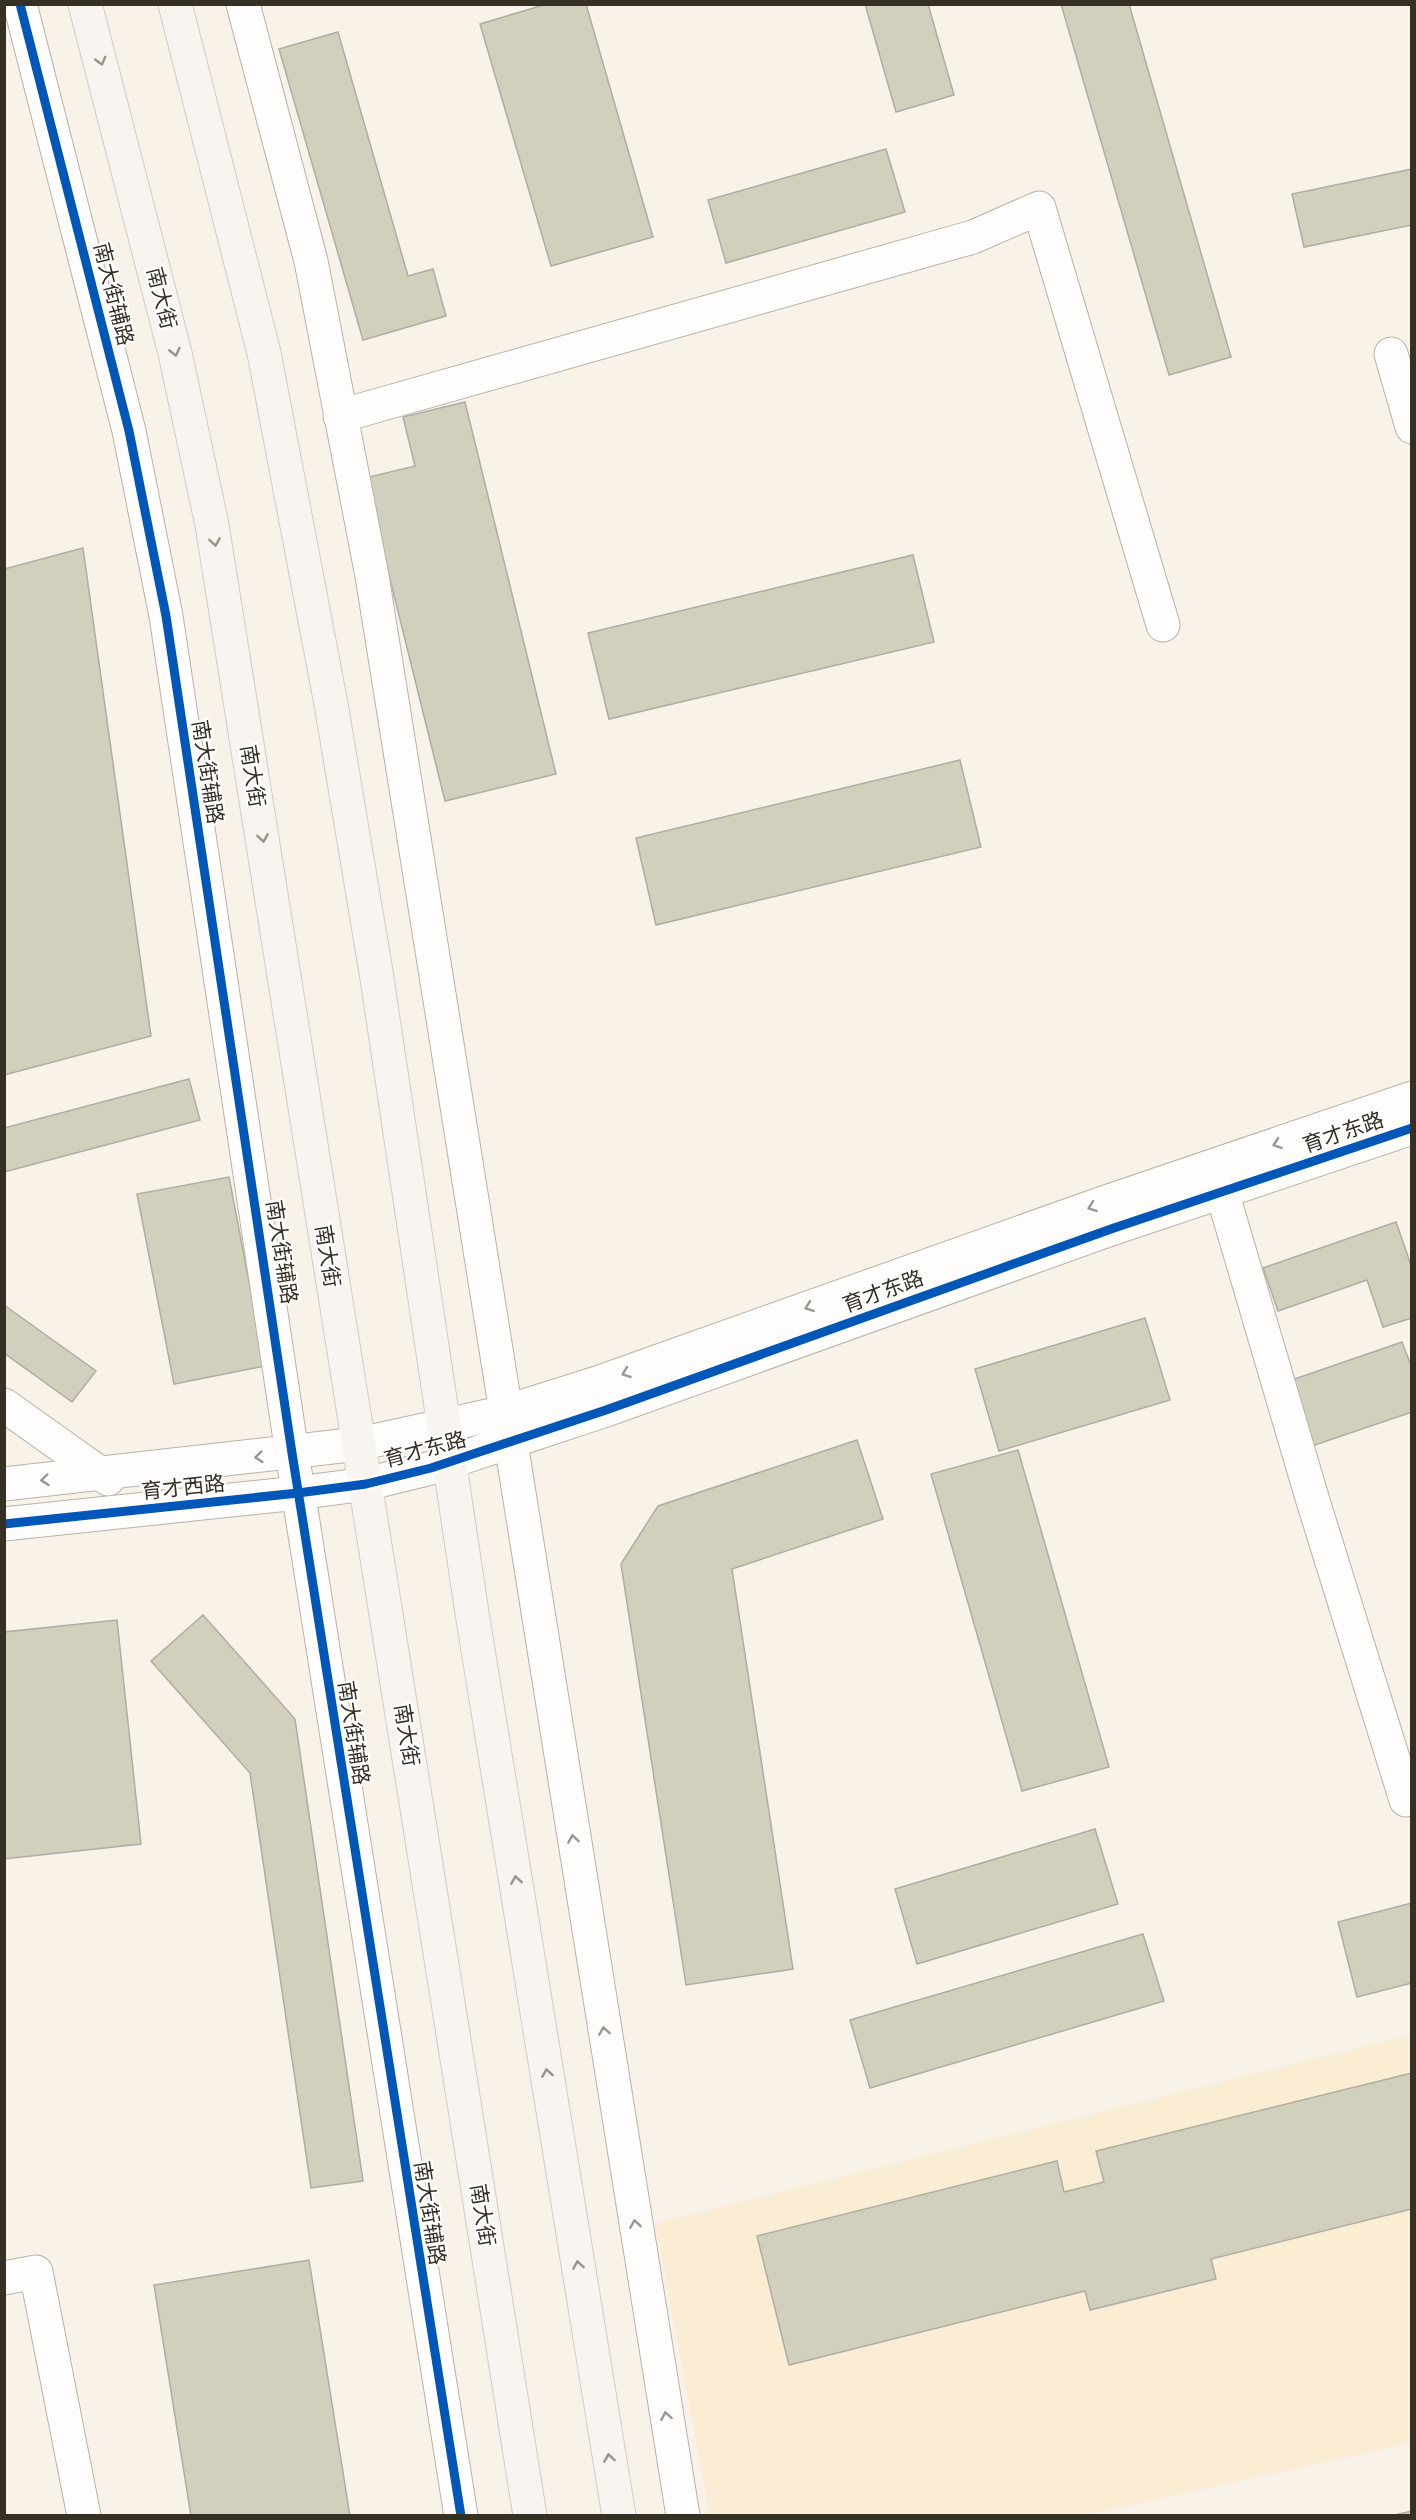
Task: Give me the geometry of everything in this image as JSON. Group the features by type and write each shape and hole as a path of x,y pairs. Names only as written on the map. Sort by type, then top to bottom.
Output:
{"main road":[{"name":"南大街","path":"85,4 176,353 212,525 530,2516"},
{"path":"175,4 264,353 295,510 376,972 474,1625 619,2516"}],"street":[{"name":"南大街辅路","path":"20,4 129,431 166,616 298,1493 461,2516"},
{"path":"243,4 311,261 397,718 505,1412 683,2516"},
{"path":"340,416 973,237 1039,208 1163,625"},
{"path":"1391,354 1412,427"},
{"name":"育才东路","path":"359,1444 505,1412 597,1383 1103,1203 1411,1124"},
{"name":"育才东路","path":"366,1484 450,1462 510,1443 1411,1124"},
{"path":"1222,1192 1406,1800"},
{"path":"4,1405 148,1509"},
{"name":"育才西路","path":"4,1484 359,1444"},
{"name":"育才西路","path":"4,1524 366,1484"},
{"path":"4,2278 36,2272 84,2516"}],"shaded area":[{"path":"1411,2035 1411,2443 1086,2515 710,2515 655,2223"}],"building":[{"path":"547,4 586,4 653,237 551,266 480,24"},
{"path":"865,4 928,4 954,95 896,112"},
{"path":"1061,4 1129,4 1231,357 1169,375"},
{"path":"338,32 408,276 433,269 446,316 363,340 279,49"},
{"path":"886,149 905,212 726,263 708,200"},
{"path":"1412,169 1412,225 1304,247 1292,194"},
{"path":"465,402 556,774 445,801 365,478 415,466 403,417"},
{"path":"83,548 151,1036 4,1075 4,569"},
{"path":"913,555 934,642 609,719 588,633"},
{"path":"960,760 981,847 656,925 636,838"},
{"path":"189,1079 200,1120 4,1172 4,1128"},
{"path":"229,1177 265,1366 174,1384 137,1194"},
{"path":"1396,1222 1412,1268 1412,1318 1383,1327 1367,1280 1278,1311 1263,1268"},
{"path":"4,1305 96,1371 72,1402 4,1353"},
{"path":"1145,1318 1170,1400 999,1451 975,1369"},
{"path":"1402,1342 1412,1368 1412,1412 1309,1447 1286,1382"},
{"path":"857,1440 883,1519 732,1569 793,1969 686,1985 621,1564 658,1506"},
{"path":"1018,1450 1109,1767 1022,1791 931,1474"},
{"path":"203,1615 295,1719 363,2181 311,2188 250,1773 151,1661"},
{"path":"117,1620 141,1844 4,1859 4,1632"},
{"path":"1095,1829 1118,1904 917,1964 895,1889"},
{"path":"1412,1903 1412,1983 1357,1997 1338,1922"},
{"path":"1143,1934 1164,2001 870,2088 850,2020"},
{"path":"1412,2073 1412,2209 1211,2259 1216,2279 1090,2310 1085,2291 789,2365 757,2236 1057,2161 1064,2192 1104,2182 1096,2151"},
{"path":"309,2260 350,2516 191,2516 154,2285"},
{"path":"1412,2511 1412,2516 1391,2516"}],"cycle path":[{"path":"20,4 129,431 166,616 292,1453 461,2516"},
{"path":"4,1524 298,1493 366,1484 431,1468 606,1410 1111,1229 1412,1128"}]}
